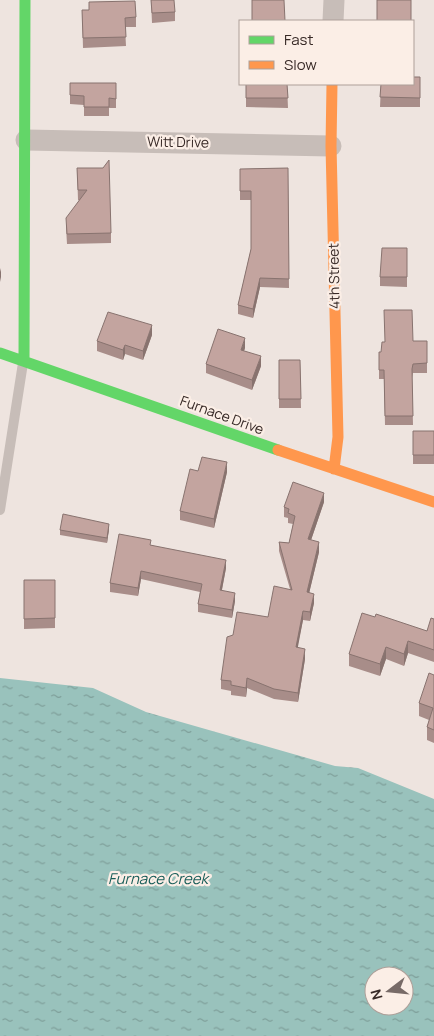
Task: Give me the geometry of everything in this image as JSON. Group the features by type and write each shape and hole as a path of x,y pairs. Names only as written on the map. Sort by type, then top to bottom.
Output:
{"street":[{"path":"24,360 25,0"},
{"path":"333,20 334,0"},
{"name":"4th Street","path":"332,85 331,146 338,437 334,469"},
{"name":"Witt Drive","path":"26,140 331,146"},
{"name":"Furnace Drive","path":"0,353 434,502"}],"lane":[{"path":"0,510 24,360"}],"water":[{"name":"Furnace Creek","path":"0,678 93,688 146,712 335,766 358,768 434,799 434,1036 0,1036"}],"building":[{"path":"151,0 174,0 175,12 152,13"},
{"path":"252,0 284,0 285,20 252,20"},
{"path":"377,0 411,0 411,20 377,20"},
{"path":"135,1 136,17 125,18 126,37 83,38 82,10 89,10 89,2"},
{"path":"414,77 420,77 420,98 380,97 381,85 414,85"},
{"path":"70,83 116,83 116,99 109,98 109,107 84,107 84,96 70,95"},
{"path":"246,85 287,85 288,98 246,98"},
{"path":"109,160 111,233 67,234 66,218 87,190 78,190 77,168 103,168"},
{"path":"288,168 289,279 260,278 253,309 238,305 251,249 251,191 240,191 240,169"},
{"path":"382,248 407,248 407,277 380,277"},
{"path":"384,310 412,310 413,341 427,341 427,363 413,364 412,369 413,416 385,416 384,370 379,370 379,352 381,352 382,342 385,342"},
{"path":"108,312 152,325 143,351 125,345 123,350 97,341"},
{"path":"218,329 245,338 241,350 261,356 252,380 206,364"},
{"path":"279,360 300,360 301,399 279,399"},
{"path":"413,431 434,431 434,455 413,455"},
{"path":"202,457 227,462 214,519 180,511 190,469 198,471"},
{"path":"293,482 324,493 308,539 319,542 307,592 314,594 310,612 303,611 296,647 305,649 298,693 274,689 247,678 246,688 231,685 231,681 221,680 227,637 233,635 237,612 268,617 274,586 292,590 279,542 289,543 295,516 288,513 289,509 284,507"},
{"path":"63,514 109,524 107,538 60,530"},
{"path":"119,534 151,540 150,545 226,560 220,590 235,593 232,610 198,604 202,584 141,571 138,588 110,583"},
{"path":"24,580 55,580 55,618 24,619"},
{"path":"362,613 375,617 376,614 427,631 431,618 434,619 434,650 408,641 404,654 386,647 380,664 349,654"},
{"path":"429,673 434,675 434,730 427,727 433,708 419,703"}],"traffic: fast":[{"path":"24,360 25,0"},
{"path":"0,353 278,450"}],"traffic: slow":[{"path":"332,85 331,146 338,437 334,469"},
{"path":"278,450 434,502"}]}
